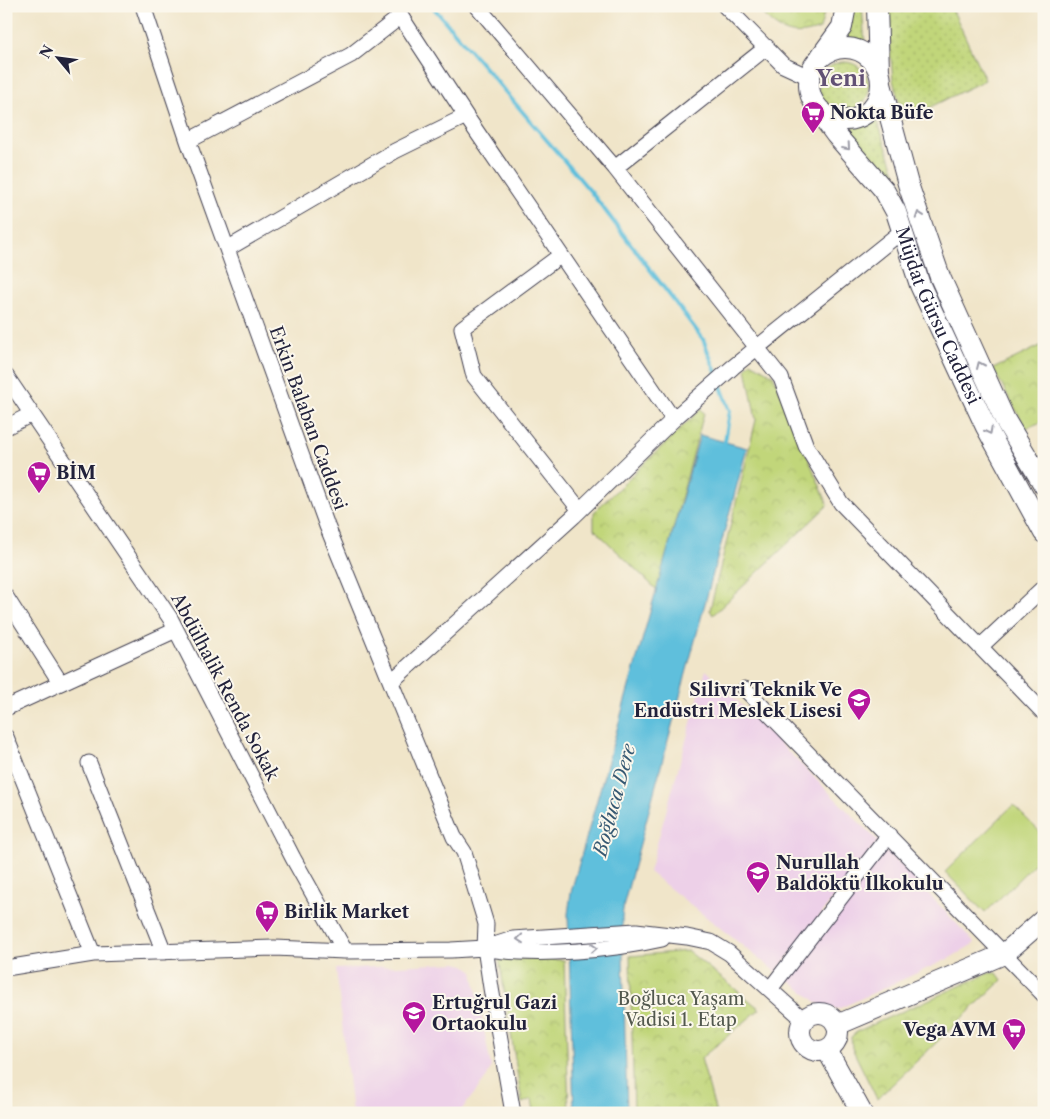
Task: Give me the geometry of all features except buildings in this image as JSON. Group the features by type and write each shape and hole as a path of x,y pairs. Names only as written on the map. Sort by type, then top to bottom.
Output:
{"main road":[{"path":"846,6 842,27 813,66 809,77 810,94 817,109 833,119 852,121 864,116 873,108 879,97 877,6"},
{"path":"822,56 837,49 854,49 869,57 880,78"},
{"name":"Müjdat Gürsu Caddesi","path":"880,78 908,184 940,277 1004,420 1044,485"},
{"name":"Müjdat Gürsu Caddesi","path":"817,109 836,135 884,190 896,212 920,285 986,427 1044,533"},
{"path":"837,1025 1004,954 1044,919"},
{"path":"822,1013 833,1019 837,1025 837,1039 827,1050 816,1051 802,1042 800,1031 804,1020 809,1016 822,1013"},
{"path":"827,1050 862,1113"}],"street":[{"name":"Erkin Balaban Caddesi","path":"143,6 188,141 327,526 454,837 476,928 485,948 513,1113"},
{"path":"477,6 615,168 780,378 806,446 841,503 1044,713"},
{"path":"725,6 783,66 809,77"},
{"path":"188,141 351,55 398,11 466,116 673,420"},
{"path":"615,168 766,48"},
{"path":"227,249 395,151 466,116"},
{"path":"391,682 580,510 673,420 733,367 902,231"},
{"path":"561,255 462,328 474,376 580,510"},
{"name":"Abdülhalik Renda Sokak","path":"6,376 176,630 293,858 345,951"},
{"path":"6,427 32,414"},
{"path":"1026,502 1044,492"},
{"path":"980,647 1044,587"},
{"path":"6,597 60,682"},
{"path":"6,708 176,630"},
{"path":"745,689 1044,995"},
{"path":"6,737 93,954"},
{"path":"89,763 164,952"},
{"path":"770,989 889,835"},
{"path":"6,968 93,954 274,948 345,951 485,948 513,939 554,944 635,938 687,937 711,942 729,953 804,1020"}],"shaded area":[{"path":"706,670 878,841 776,972 649,872"},
{"path":"884,852 891,854 975,943 950,958 838,1009 823,1007 787,979"},
{"name":"Ertuğrul Gazi Ortaokulu","path":"456,963 465,965 473,971 491,1067 487,1077 459,1113 352,1113 336,969"}],"green space":[{"path":"754,6 826,6 820,29 799,34 791,33 776,26"},
{"path":"854,6 862,6 865,45 844,40"},
{"path":"886,6 951,6 985,80 904,120 893,80"},
{"path":"849,62 862,69 868,77 868,97 862,105 854,111 839,112 826,105 820,97 819,82 826,69 834,63"},
{"path":"875,114 900,187 1013,451 1032,484 1028,487 1009,456 940,307 894,189 849,129 861,125"},
{"path":"1044,344 1044,421 1026,428 993,369"},
{"path":"751,362 773,375 828,505 713,615 710,610 756,420 746,368"},
{"path":"701,409 704,413 657,590 594,529 594,512"},
{"path":"1013,805 1044,836 1044,854 985,913 945,872"},
{"name":"Boğluca Yaşam Vadisi 1. Etap","path":"688,951 760,1009 701,1058 716,1113 634,1113 630,956"},
{"path":"499,958 564,960 569,1113 534,1113 532,1099 522,1103"},
{"path":"989,973 997,973 1002,980 877,1099 852,1048 851,1037 858,1031"}],"water":[{"name":"Boğluca Dere","path":"700,435 747,448 624,903 622,917 627,1113 574,1113 568,914 571,892"}],"waterway":[{"path":"432,6 591,192 703,339 717,375"},
{"path":"720,384 730,411 724,447"}],"place":[{"name":"Nokta Büfe","path":"813,134"},
{"name":"BİM","path":"39,494"},
{"name":"Silivri Teknik Ve Endüstri Meslek Lisesi","path":"859,721"},
{"name":"Nurullah Baldöktü İlkokulu","path":"758,894"},
{"name":"Birlik Market","path":"267,933"},
{"name":"Ertuğrul Gazi Ortaokulu","path":"414,1034"},
{"name":"Vega AVM","path":"1014,1051"}],"district":[{"name":"Yeni","path":"841,78"}]}
